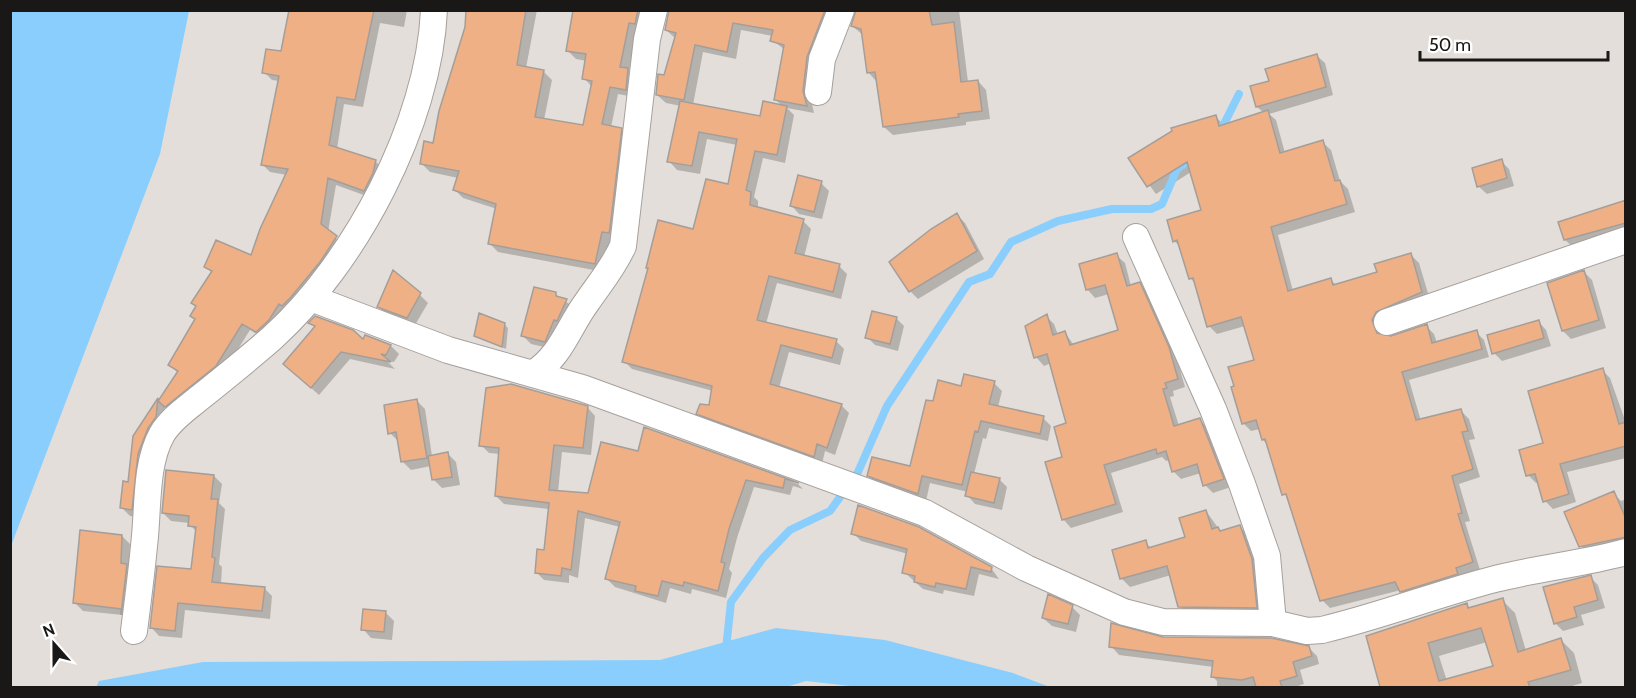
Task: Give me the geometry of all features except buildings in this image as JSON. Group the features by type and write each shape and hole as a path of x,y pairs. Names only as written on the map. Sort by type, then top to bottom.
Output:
{"street":[{"path":"134,631 151,474 157,444 173,420 271,339 310,298 355,238 386,182 424,79 434,10"},
{"path":"534,374 556,355 587,301 614,265 623,246 647,39 654,10"},
{"path":"818,92 822,59 841,10"},
{"path":"1136,237 1213,409 1242,484 1267,556 1273,623"},
{"path":"1387,322 1626,240"},
{"path":"310,298 456,352 534,374 828,476 926,513 1026,568 1124,612 1163,622 1273,623 1307,631 1322,630 1442,593 1511,575 1586,563 1626,552"}],"water":[{"path":"11,10 189,11 160,154 11,546"},
{"path":"776,628 885,640 1013,673 1050,687 868,688 806,681 783,688 96,687 99,681 203,662 660,660"}],"waterway":[{"path":"1220,132 1239,94"},
{"path":"726,649 731,602 763,558 790,530 830,511 858,472 887,406 969,282 990,274 1011,242 1058,221 1112,209 1151,209 1162,204 1177,169 1190,160"}]}
